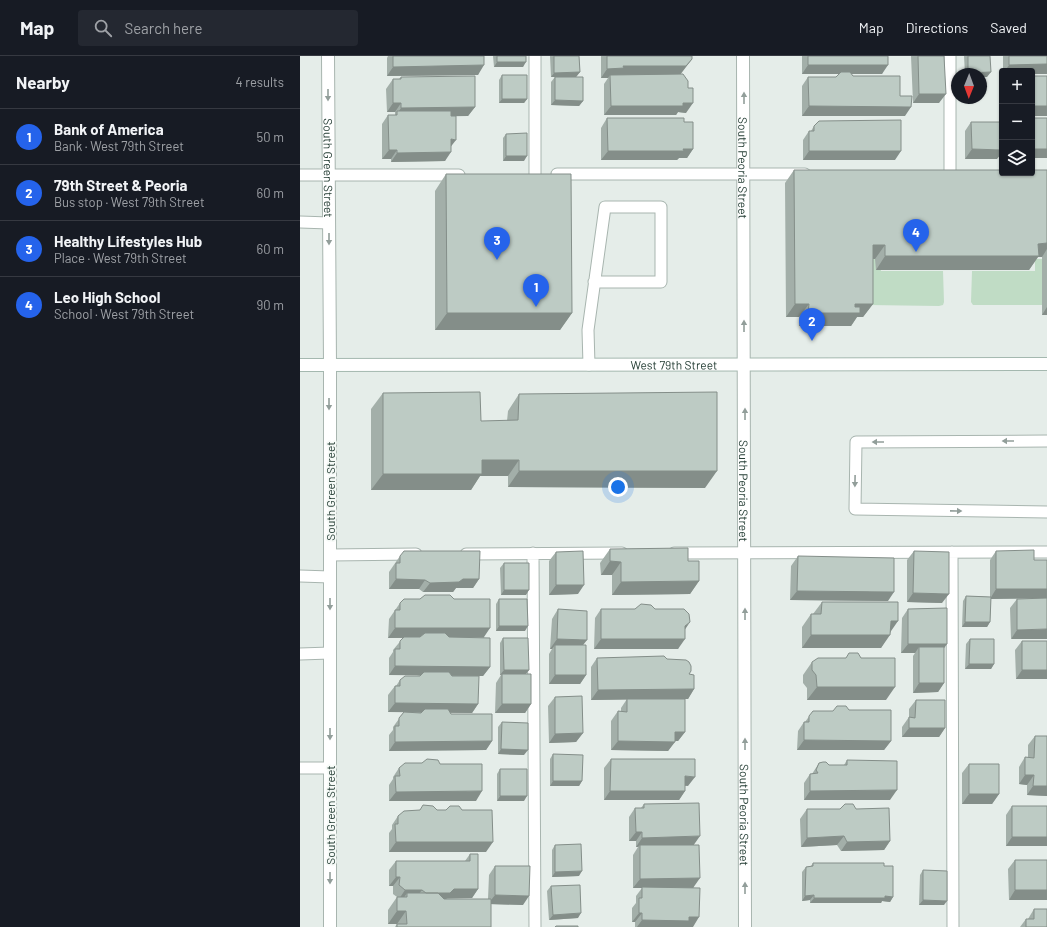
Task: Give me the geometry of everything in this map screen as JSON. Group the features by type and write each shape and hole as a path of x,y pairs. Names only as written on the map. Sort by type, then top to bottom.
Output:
{"street":[{"name":"South Green Street","path":"328,56 330,365 330,927"},
{"name":"South Peoria Street","path":"743,56 745,927"},
{"name":"West 79th Street","path":"300,365 1047,364"}],"lane":[{"path":"535,56 539,174 819,174"},
{"path":"950,56 950,173"},
{"path":"300,175 473,175"},
{"path":"589,365 588,330 594,282 605,207 662,207 661,282 594,282"},
{"path":"300,222 329,223"},
{"path":"1047,441 856,442 854,509 1047,512"},
{"path":"952,552 953,927"},
{"path":"665,553 1047,552"},
{"path":"534,553 536,927"},
{"path":"454,554 634,553"},
{"path":"330,555 430,554"},
{"path":"300,576 330,577"},
{"path":"300,654 330,653"},
{"path":"300,768 330,768"}],"green space":[{"path":"868,259 880,259 881,271 943,271 943,305 868,305"},
{"path":"1035,259 1047,259 1047,305 973,305 971,302 972,271 1035,271"}],"building":[{"path":"393,56 484,56 484,65 393,67"},
{"path":"497,56 526,56 526,62 497,62"},
{"path":"554,56 579,56 580,72 554,73"},
{"path":"607,56 692,56 692,59 686,66 623,66 624,68 607,69"},
{"path":"808,56 888,56 888,65 808,65"},
{"path":"918,56 944,56 946,94 919,94"},
{"path":"968,56 990,56 991,72 987,72 987,68 968,68"},
{"path":"1009,56 1047,56 1047,64 1009,65"},
{"path":"841,72 850,72 853,76 900,76 900,96 912,96 911,107 809,106 808,77 836,77"},
{"path":"683,74 688,81 688,88 693,88 693,103 683,103 683,106 611,106 610,75"},
{"path":"502,75 527,75 527,99 502,99"},
{"path":"475,76 475,107 401,108 401,103 393,103 393,79 401,79 401,77"},
{"path":"1035,76 1047,76 1047,106 1035,106"},
{"path":"555,77 583,77 583,101 555,100"},
{"path":"397,111 451,111 451,116 456,116 456,140 451,139 451,152 397,153 397,150 389,150 388,115 397,115"},
{"path":"607,118 684,118 684,122 693,122 693,149 683,149 684,151 608,151"},
{"path":"1035,118 1047,118 1047,149 1035,149"},
{"path":"901,120 901,151 809,151 809,131 814,131 814,126 819,121"},
{"path":"971,122 999,122 999,150 972,149"},
{"path":"527,133 527,156 506,156 506,134"},
{"path":"794,170 999,170 999,176 1035,176 1035,170 1047,170 1047,243 1038,244 1039,256 885,256 885,245 873,245 873,304 855,304 855,307 860,307 860,313 808,313 809,304 795,304"},
{"path":"446,174 571,174 572,313 447,313"},
{"path":"480,392 481,421 518,420 519,394 717,392 717,471 519,471 519,460 482,460 482,474 383,474 383,393"},
{"path":"688,548 688,561 699,561 699,581 621,582 621,562 610,561 610,549"},
{"path":"1034,550 1034,560 1047,560 1047,589 996,589 996,551"},
{"path":"404,551 480,551 479,579 463,579 459,582 430,583 425,580 396,579 396,563 400,563 400,556"},
{"path":"583,551 584,585 556,585 556,552"},
{"path":"914,551 949,552 949,594 913,593"},
{"path":"798,556 894,558 894,592 797,591"},
{"path":"504,563 529,563 529,590 504,590"},
{"path":"425,595 450,595 454,599 490,599 490,628 395,628 395,610 400,610 400,603 404,599 420,599"},
{"path":"966,596 991,597 990,622 965,622"},
{"path":"1047,598 1047,629 1017,630 1017,599"},
{"path":"499,599 527,599 528,626 499,626"},
{"path":"822,602 898,602 898,621 891,621 890,635 811,635 811,614 821,614"},
{"path":"641,604 651,605 655,609 684,609 689,614 690,622 685,626 685,639 601,639 601,609 635,609"},
{"path":"947,608 947,644 908,644 908,609"},
{"path":"558,609 587,611 587,640 557,639"},
{"path":"425,633 445,633 449,637 490,638 490,667 395,666 395,649 400,649 400,641 404,637 420,637"},
{"path":"503,638 528,638 529,670 504,670"},
{"path":"970,639 994,639 994,664 969,664"},
{"path":"1022,641 1047,641 1047,670 1022,670"},
{"path":"555,645 586,645 586,675 555,675"},
{"path":"919,647 944,647 944,683 919,683"},
{"path":"849,653 858,653 861,658 895,658 895,687 817,687 816,675 812,670 812,662 818,658 846,658"},
{"path":"664,656 667,659 686,660 689,662 691,671 689,674 694,675 694,689 598,690 597,658"},
{"path":"424,672 449,672 452,676 479,676 478,704 395,703 395,686 400,686 400,680 405,676 420,676"},
{"path":"502,674 531,674 531,704 502,704"},
{"path":"582,696 583,733 555,734 555,697"},
{"path":"627,699 685,699 685,732 675,732 675,742 618,741 618,711 627,712"},
{"path":"916,700 945,700 945,728 909,728 909,717 915,718"},
{"path":"837,706 846,706 849,710 891,710 891,741 804,740 804,722 809,722 809,716 813,711 833,711"},
{"path":"425,709 448,709 451,714 492,714 492,741 395,742 395,726 399,726 399,718 404,712 421,713"},
{"path":"502,722 528,723 528,750 501,749"},
{"path":"1035,736 1047,736 1047,786 1033,786 1034,775 1025,775 1025,757 1034,758"},
{"path":"553,754 583,755 582,781 553,781"},
{"path":"427,759 438,760 440,764 482,764 482,791 396,792 395,776 400,776 399,768 405,763 422,763"},
{"path":"611,759 695,759 695,777 685,776 685,791 610,791"},
{"path":"847,760 897,761 897,790 810,791 810,774 818,773 816,770 819,763 826,762 829,765 847,765"},
{"path":"969,764 999,764 999,794 969,794"},
{"path":"500,769 527,769 527,796 500,796"},
{"path":"699,803 700,836 642,838 642,832 636,832 635,808 644,808 644,804"},
{"path":"845,804 853,804 856,809 889,808 890,841 847,842 844,836 807,838 807,809 840,809"},
{"path":"423,805 433,806 437,810 446,810 450,806 459,806 462,810 492,810 493,842 396,842 395,824 398,824 398,816 404,811 420,810"},
{"path":"1012,806 1047,806 1047,837 1012,837"},
{"path":"581,844 582,871 555,872 555,845"},
{"path":"640,845 699,845 700,878 640,879"},
{"path":"470,854 478,854 478,889 454,889 450,893 426,893 422,890 405,890 399,885 400,877 396,877 396,861 470,861"},
{"path":"1015,860 1047,860 1047,890 1015,890"},
{"path":"813,863 884,863 884,866 893,866 893,897 814,898 814,895 805,896 806,867 813,866"},
{"path":"495,866 530,866 529,896 495,895"},
{"path":"923,870 947,871 947,901 923,900"},
{"path":"580,885 581,913 553,915 551,886"},
{"path":"642,887 700,888 699,917 689,917 689,921 642,920 642,913 639,913 639,898 642,898"},
{"path":"407,893 438,893 444,899 491,899 491,927 397,927 397,924 407,924 406,911 397,911 397,897 407,897"},
{"path":"1034,909 1047,909 1047,927 1026,927 1026,919 1034,919"},
{"path":"578,926 578,927 555,927"}],"place":[{"name":"Leo High School","path":"916,252"},
{"name":"Healthy Lifestyles Hub","path":"497,260"},
{"name":"Bank of America","path":"536,307"},
{"name":"79th Street & Peoria","path":"812,341"}]}
